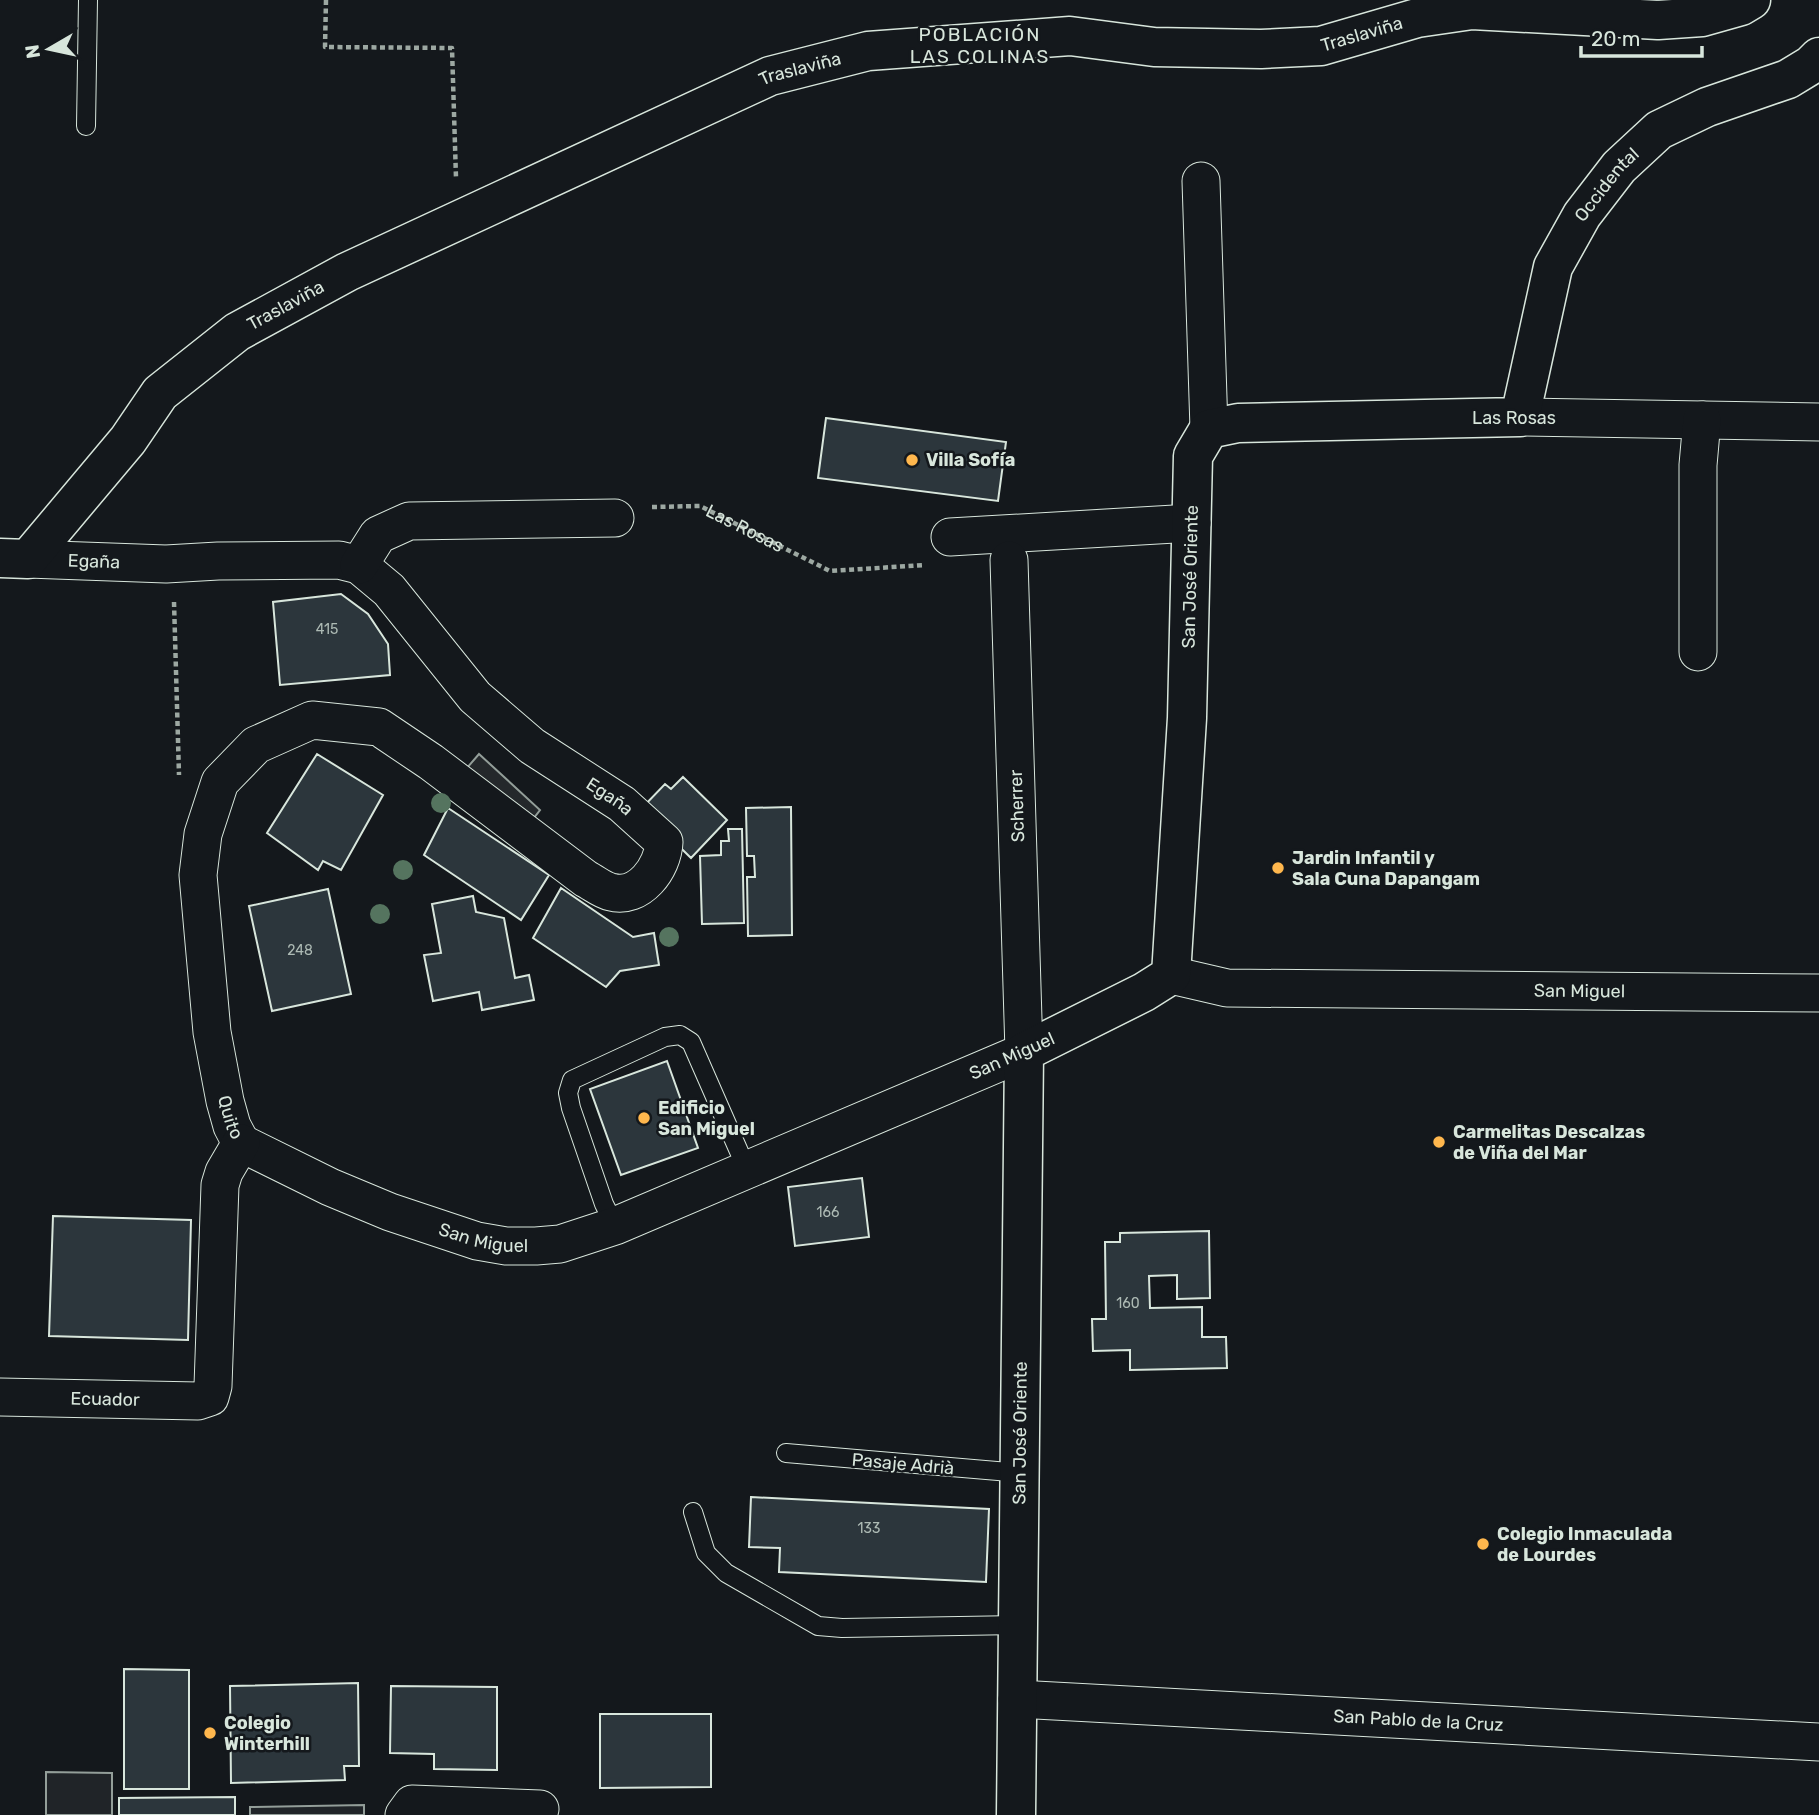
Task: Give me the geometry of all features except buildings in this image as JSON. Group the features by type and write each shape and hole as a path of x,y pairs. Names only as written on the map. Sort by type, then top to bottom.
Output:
{"street":[{"name":"Traslaviña","path":"14,559 128,440 160,393 237,332 347,272 770,76 868,51 1070,36 1154,47 1261,49 1321,46 1417,19 1472,10 1658,20 1702,17 1751,0"},
{"name":"Occidental","path":"1520,417 1553,267 1581,215 1619,167 1659,130 1707,107 1787,79 1819,57"},
{"name":"San José Oriente","path":"1171,975 1187,718 1193,456 1209,429 1201,181"},
{"name":"Las Rosas","path":"1209,429 1238,423 1520,417 1819,422"},
{"path":"1698,652 1698,465 1702,420"},
{"path":"359,565 378,535 409,521 630,513"},
{"path":"950,537 1192,523"},
{"name":"Egaña","path":"14,559 166,564 339,561 359,565 389,590 475,697 532,746 622,804 664,842 663,853 648,881 634,891 612,892 586,879 431,762 379,727 312,720 256,745 219,782 203,834"},
{"name":"Scherrer","path":"1009,560 1024,1052"},
{"name":"Quito","path":"203,834 198,874 212,1032 225,1101 232,1126 242,1143 230,1159 220,1185 213,1386 210,1396"},
{"name":"San Miguel","path":"242,1143 330,1187 378,1207 477,1241 536,1247 583,1238 615,1227 748,1172 1024,1052 1144,992 1171,975 1227,988 1819,993"},
{"name":"San José Oriente","path":"1016,1815 1024,1052"},
{"name":"Ecuador","path":"0,1398 198,1401 210,1396"},
{"name":"San Pablo de la Cruz","path":"1017,1699 1819,1742"},
{"path":"404,1815 412,1804 540,1809"}],"lane":[{"path":"86,126 88,0"},
{"path":"615,1227 604,1204 568,1093 572,1080 665,1037 680,1035 691,1042 748,1172"},
{"name":"Pasaje Adrià","path":"786,1453 1020,1473"},
{"path":"693,1512 706,1553 726,1573 818,1626 842,1628 1018,1625"}],"path":[{"path":"326,0 325,47 452,48 457,221"},
{"name":"Las Rosas","path":"630,513 700,506 830,571 926,565"},
{"path":"174,598 179,777"}],"shaded area":[{"path":"479,754 540,810 530,823 460,776"},
{"path":"46,1772 112,1773 112,1815 46,1815"},
{"path":"364,1805 364,1815 250,1815 250,1807"}],"place":[{"name":"Villa Sofía","path":"912,460"},
{"name":"Jardin Infantil y Sala Cuna Dapangam","path":"1278,868"},
{"name":"Edificio San Miguel","path":"644,1118"},
{"name":"Carmelitas Descalzas de Viña del Mar","path":"1439,1142"},
{"name":"Colegio Inmaculada de Lourdes","path":"1483,1544"},
{"name":"Colegio Winterhill","path":"210,1733"}],"district":[{"name":"POBLACIÓN LAS COLINAS","path":"980,45"}]}
